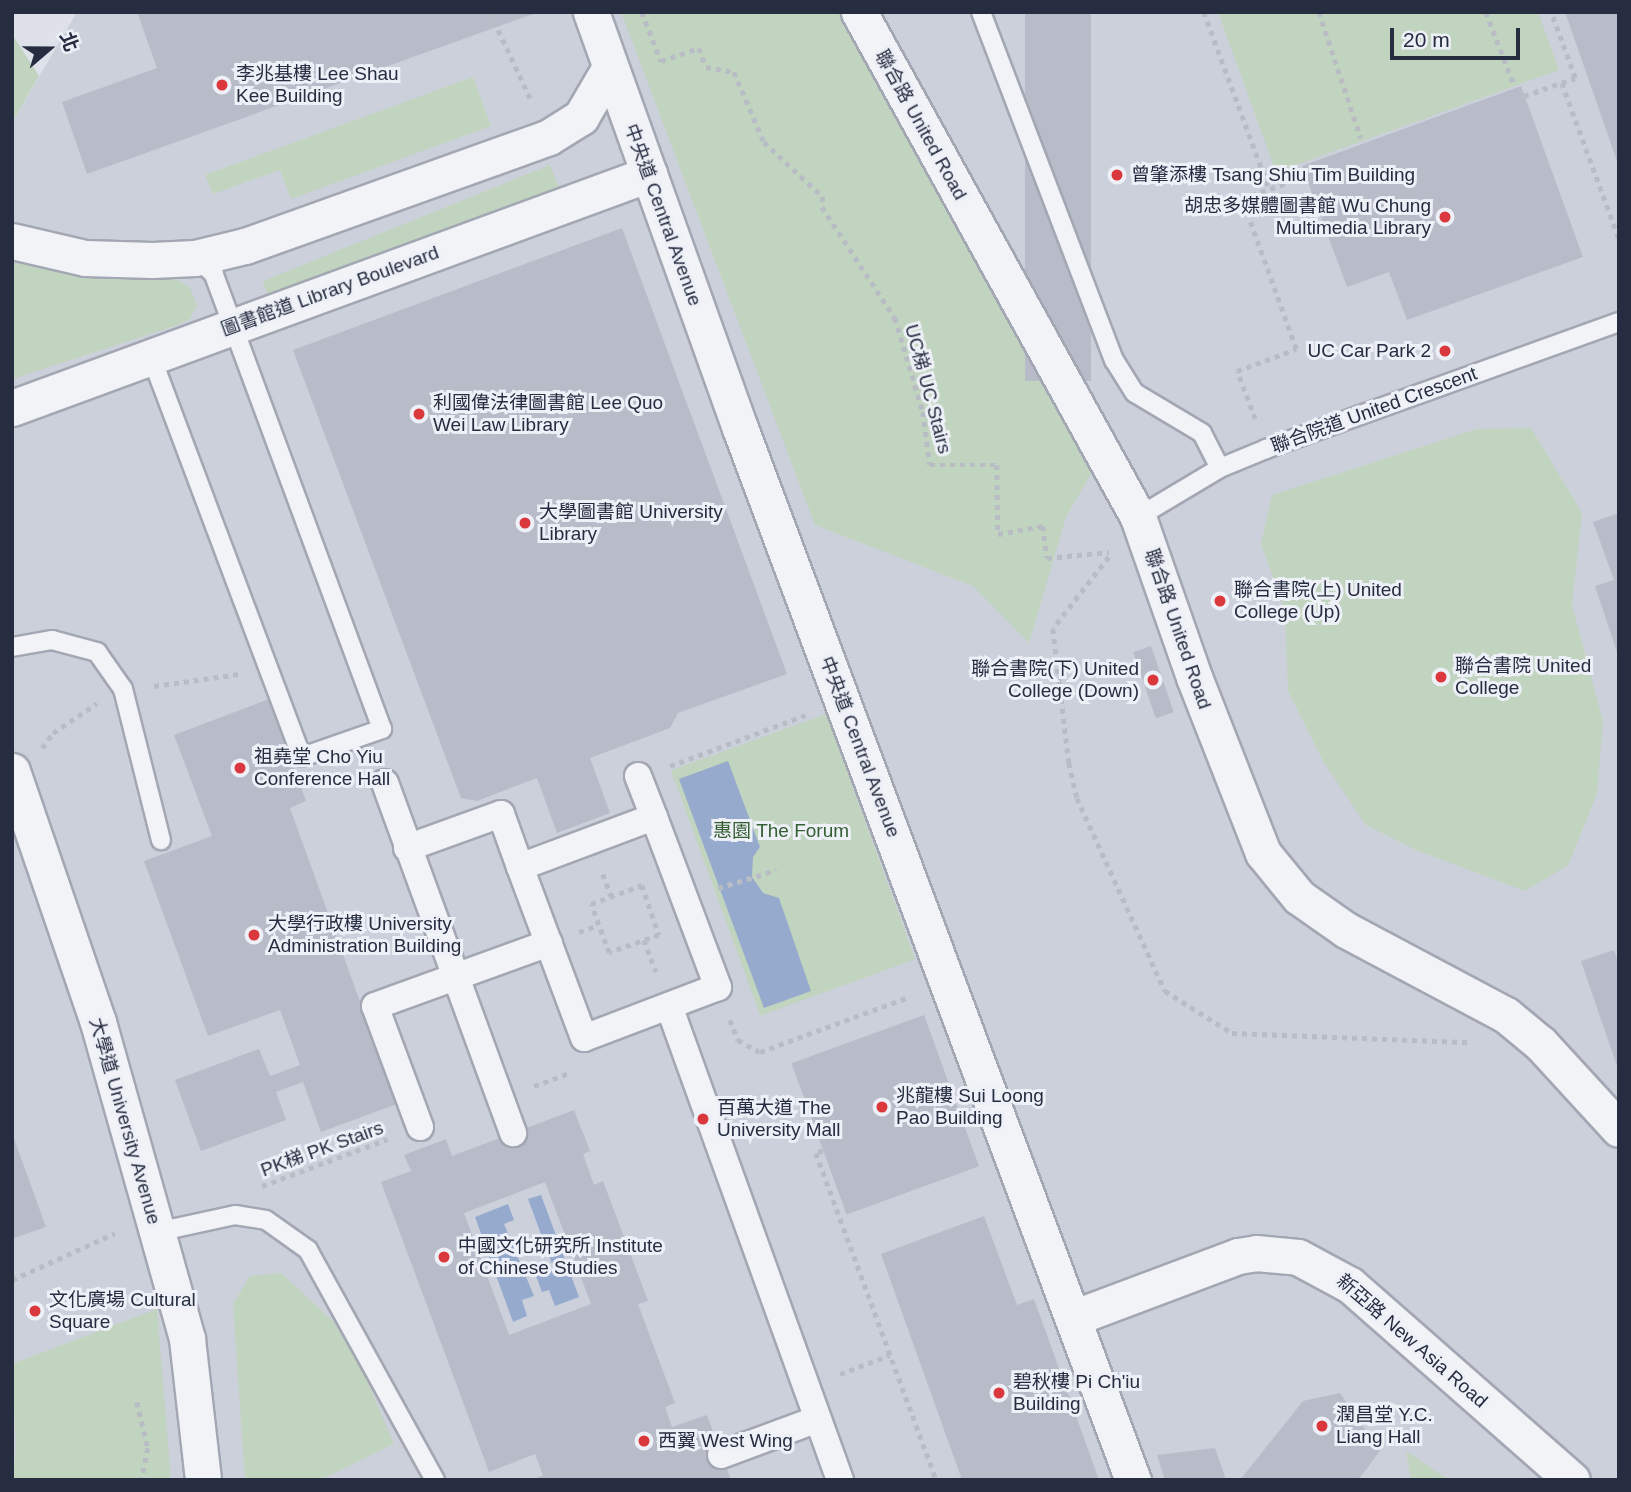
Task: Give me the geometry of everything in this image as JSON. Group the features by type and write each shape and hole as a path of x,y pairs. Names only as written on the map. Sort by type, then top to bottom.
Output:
{"street":[{"name":"中央道 Central Avenue","path":"591,12 609,69 1133,1480"},
{"name":"聯合路 United Road","path":"859,12 1138,517 1194,677 1263,853 1299,897 1346,930 1506,1015 1541,1044 1619,1129"},
{"path":"12,241 85,258 195,258 244,246 549,137 581,117 609,69"},
{"name":"圖書館道 Library Boulevard","path":"12,408 649,174"},
{"name":"大學道 University Avenue","path":"14,776 98,1022 187,1339 203,1480"},
{"path":"407,848 501,814 584,1038 718,988 638,776"},
{"path":"384,783 513,1133"},
{"path":"520,867 654,817"},
{"path":"420,1127 375,1006 549,943"},
{"path":"669,1006 840,1480"},
{"name":"新亞路 New Asia Road","path":"1073,1318 1238,1256 1256,1253 1298,1257 1350,1285 1572,1480"},
{"path":"721,1455 818,1419"}],"lane":[{"path":"981,12 1114,360 1135,393 1202,433 1220,468"},
{"path":"151,356 302,757 382,729 214,274 195,258"},
{"name":"聯合院道 United Crescent","path":"1138,517 1220,468 1619,322"},
{"path":"12,647 52,640 97,652 123,689 161,840"},
{"path":"157,1231 235,1215 266,1220 307,1250 435,1480"}],"path":[{"path":"490,12 496,27"},
{"name":"UC梯 UC Stairs","path":"642,12 661,61 699,48 706,67 734,72 764,142 823,197 822,207 895,318 923,412 930,465 997,465 998,534 1043,526 1047,558 1114,552 1052,629 1069,764 1077,798 1164,991 1232,1033 1259,1038 1474,1043"},
{"path":"1204,12 1269,190"},
{"path":"1319,12 1360,138"},
{"path":"1486,12 1514,85"},
{"path":"1524,96 1575,78 1551,12"},
{"path":"1562,83 1619,239"},
{"path":"1288,325 1242,199 1306,176"},
{"path":"14,776 53,733 82,710 123,689 204,682 269,667"},
{"path":"638,776 844,702"},
{"path":"720,888 776,870"},
{"path":"642,885 659,934 608,953 591,904 642,885"},
{"path":"718,988 738,1040 760,1052 949,982"},
{"name":"PK梯 PK Stairs","path":"256,1188 420,1127"},
{"path":"823,1151 816,1153 936,1480"},
{"path":"12,1280 115,1233"},
{"path":"806,1387 890,1355"},
{"path":"137,1402 148,1448 142,1480"}],"shaded area":[{"path":"77,12 1619,12 1619,1480 12,1480 12,123"}],"green space":[{"path":"621,12 841,12 1105,450 1066,517 1029,643 973,586 815,525"},
{"path":"1218,12 1538,12 1559,70 1276,172"},
{"path":"12,34 39,76 12,123"},
{"path":"473,77 491,126 291,199 280,170 213,194 205,175"},
{"path":"550,165 562,195 275,311 263,281"},
{"path":"12,262 103,279 173,277 190,288 197,305 190,319 175,326 12,379"},
{"path":"1531,428 1582,513 1572,605 1603,722 1597,794 1568,865 1525,891 1416,850 1366,825 1324,763 1288,691 1285,610 1261,544 1272,495 1477,429"},
{"name":"惠園 The Forum","path":"826,714 915,959 760,1016 671,770"},
{"path":"281,1273 347,1334 394,1444 320,1480 245,1480 233,1304 250,1276"},
{"path":"157,1309 171,1480 12,1480 16,1449 12,1364"},
{"path":"1406,1451 1449,1480 1411,1480"}],"water":[{"path":"728,761 760,847 753,857 752,877 763,893 779,898 811,991 764,1008 679,779"},
{"path":"541,1195 579,1297 555,1306 549,1290 542,1292 536,1276 554,1269 528,1199"},
{"path":"508,1204 514,1220 504,1224 534,1296 522,1300 527,1316 513,1322 475,1217"}],"building":[{"name":"李兆基樓 Lee Shau Kee Building","path":"137,12 536,13 87,174 62,102 157,68"},
{"path":"1025,12 1091,12 1091,381 1025,381"},
{"path":"1565,12 1619,12 1619,164 1618,164"},
{"name":"胡忠多媒體圖書館 Wu Chung Multimedia Library","path":"1521,86 1583,257 1407,320 1389,272 1347,287 1302,166"},
{"path":"622,228 787,674 678,713 670,728 590,758 610,813 557,833 537,778 477,801 461,798 293,350"},
{"path":"1619,513 1618,655 1595,586 1614,580 1593,522"},
{"path":"1151,646 1174,712 1156,718 1133,652"},
{"name":"大學行政樓 University Administration Building","path":"269,699 306,801 290,808 397,1104 321,1132 303,1082 276,1092 286,1120 201,1151 175,1080 259,1049 270,1076 300,1065 280,1010 208,1036 144,861 212,836 174,735"},
{"path":"1614,950 1619,964 1618,1069 1581,961"},
{"name":"兆龍樓 Sui Loong Pao Building","path":"924,1015 979,1166 847,1215 792,1063"},
{"name":"中國文化研究所 Institute of Chinese Studies","path":"574,1110 590,1151 583,1154 594,1185 603,1181 648,1301 638,1304 675,1403 665,1407 672,1427 707,1415 731,1480 532,1480 543,1475 535,1454 489,1472 381,1182 411,1171 404,1155 446,1139 452,1156","holes":["545,1182 591,1304 509,1335 464,1213"]},
{"path":"12,1133 46,1227 12,1239"},
{"name":"碧秋樓 Pi Ch'iu Building","path":"984,1216 1017,1305 1034,1299 1099,1480 962,1480 881,1254"},
{"name":"潤昌堂 Y.C. Liang Hall","path":"1340,1393 1380,1451 1358,1480 1240,1480 1303,1401"},
{"path":"1215,1448 1226,1480 1165,1480 1157,1455"}],"place":[{"name":"李兆基樓 Lee Shau Kee Building","path":"222,85"},
{"name":"曾肇添樓 Tsang Shiu Tim Building","path":"1117,175"},
{"name":"胡忠多媒體圖書館 Wu Chung Multimedia Library","path":"1445,217"},
{"name":"UC Car Park 2","path":"1445,351"},
{"name":"利國偉法律圖書館 Lee Quo Wei Law Library","path":"419,414"},
{"name":"大學圖書館 University Library","path":"525,523"},
{"name":"聯合書院(上) United College (Up)","path":"1220,601"},
{"name":"聯合書院 United College","path":"1441,677"},
{"name":"聯合書院(下) United College (Down)","path":"1153,680"},
{"name":"祖堯堂 Cho Yiu Conference Hall","path":"240,768"},
{"name":"大學行政樓 University Administration Building","path":"254,935"},
{"name":"兆龍樓 Sui Loong Pao Building","path":"882,1107"},
{"name":"百萬大道 The University Mall","path":"703,1119"},
{"name":"中國文化研究所 Institute of Chinese Studies","path":"444,1257"},
{"name":"文化廣場 Cultural Square","path":"35,1311"},
{"name":"碧秋樓 Pi Ch'iu Building","path":"999,1393"},
{"name":"潤昌堂 Y.C. Liang Hall","path":"1322,1426"},
{"name":"西翼 West Wing","path":"644,1441"}]}
